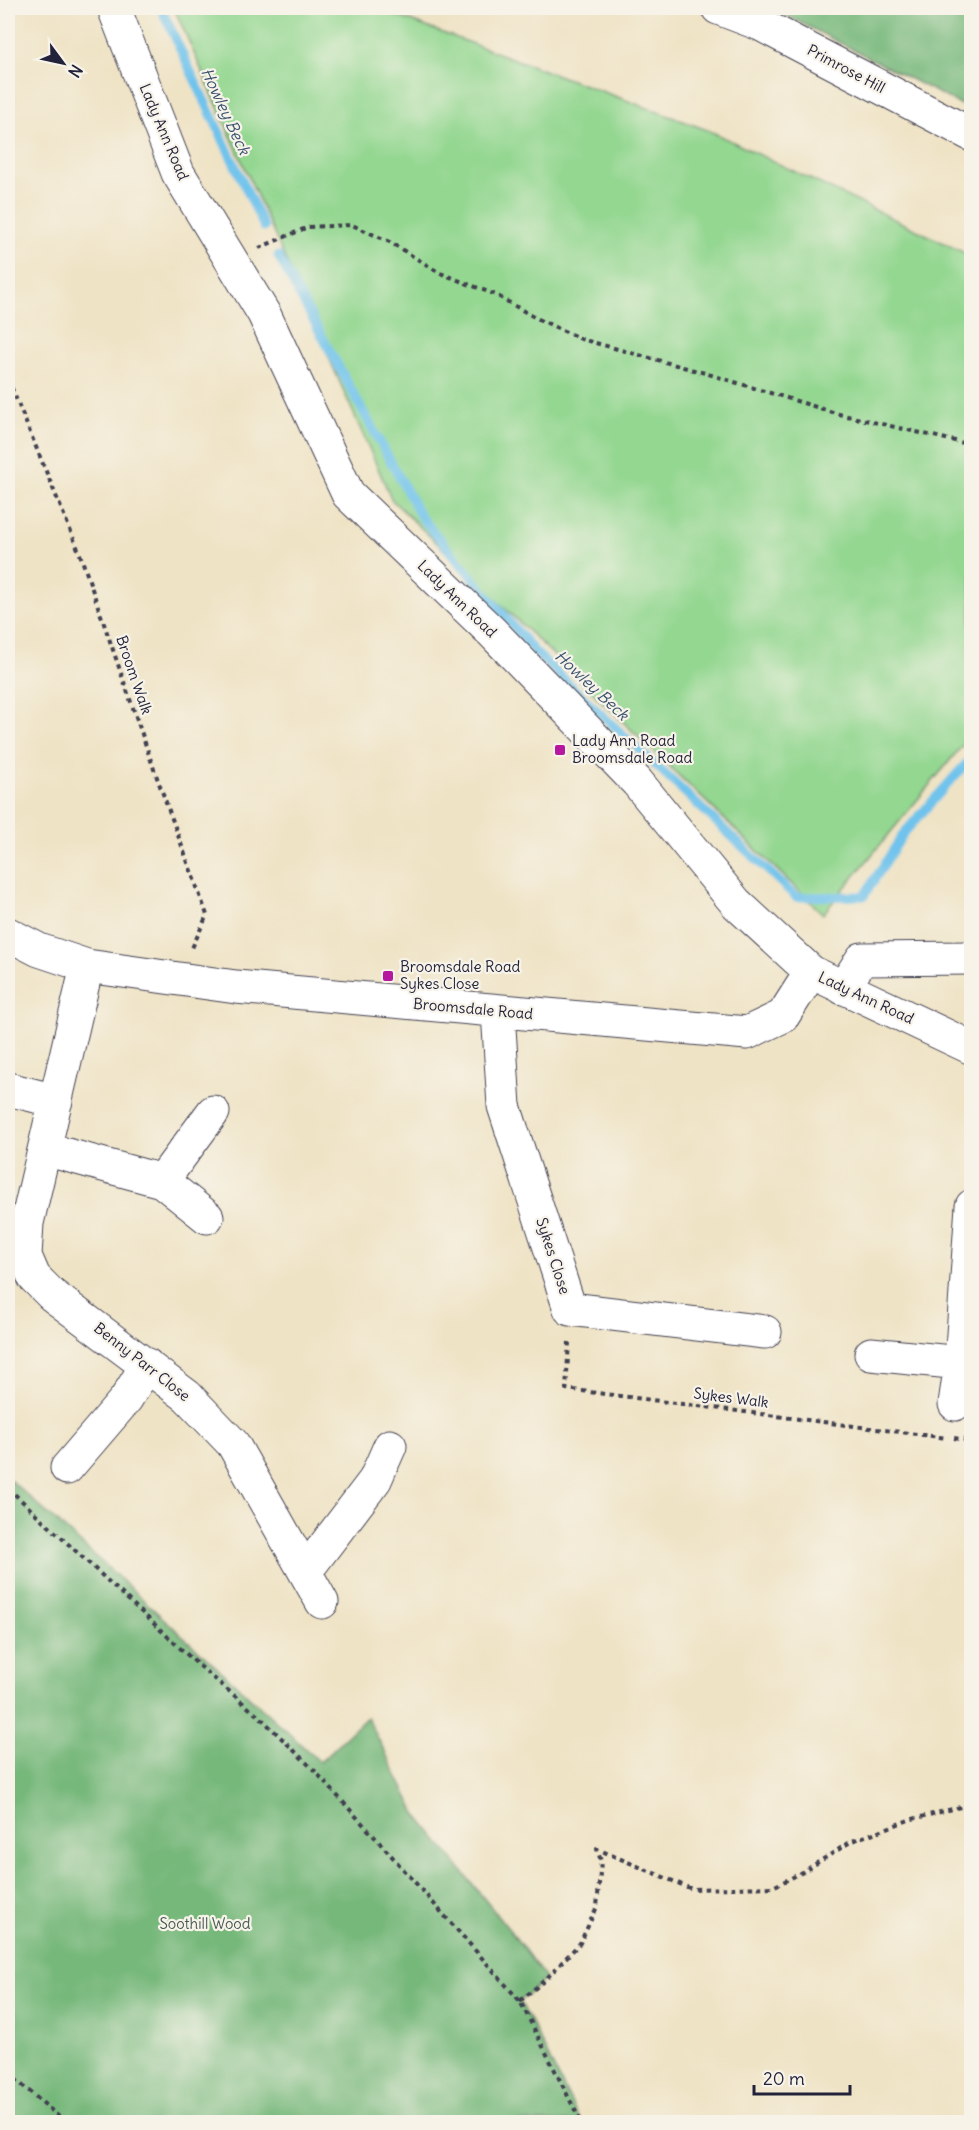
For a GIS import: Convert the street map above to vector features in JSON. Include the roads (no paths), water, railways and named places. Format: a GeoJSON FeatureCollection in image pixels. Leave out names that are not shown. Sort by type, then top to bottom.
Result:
{"type":"FeatureCollection","features":[{"type":"Feature","properties":{"kind":"street","name":"Lady Ann Road"},"geometry":{"type":"LineString","coordinates":[[114,8],[178,173],[264,314],[348,494],[500,640],[637,782],[736,903],[812,972],[972,1048]]}},
{"type":"Feature","properties":{"kind":"street","name":"Primrose Hill"},"geometry":{"type":"LineString","coordinates":[[718,8],[760,24],[972,135]]}},
{"type":"Feature","properties":{"kind":"street","name":"Broomsdale Road"},"geometry":{"type":"LineString","coordinates":[[8,934],[39,950],[87,966],[236,987],[747,1033],[783,1016],[812,972]]}},
{"type":"Feature","properties":{"kind":"street"},"geometry":{"type":"LineString","coordinates":[[843,988],[862,958],[972,958]]}},
{"type":"Feature","properties":{"kind":"street","name":"Benny Parr Close"},"geometry":{"type":"LineString","coordinates":[[87,966],[27,1223],[16,1256],[52,1294],[187,1396],[233,1444],[322,1602]]}},
{"type":"Feature","properties":{"kind":"street","name":"Sykes Close"},"geometry":{"type":"LineString","coordinates":[[498,1012],[504,1106],[570,1308],[765,1332]]}},
{"type":"Feature","properties":{"kind":"street"},"geometry":{"type":"LineString","coordinates":[[8,1089],[56,1101]]}},
{"type":"Feature","properties":{"kind":"street"},"geometry":{"type":"LineString","coordinates":[[162,1181],[213,1112]]}},
{"type":"Feature","properties":{"kind":"street"},"geometry":{"type":"LineString","coordinates":[[45,1149],[162,1181],[207,1216]]}},
{"type":"Feature","properties":{"kind":"street"},"geometry":{"type":"LineString","coordinates":[[955,1404],[961,1363],[972,1206]]}},
{"type":"Feature","properties":{"kind":"street"},"geometry":{"type":"LineString","coordinates":[[871,1354],[961,1363]]}},
{"type":"Feature","properties":{"kind":"street"},"geometry":{"type":"LineString","coordinates":[[67,1468],[126,1399],[147,1365]]}},
{"type":"Feature","properties":{"kind":"street"},"geometry":{"type":"LineString","coordinates":[[305,1572],[375,1480],[390,1446]]}},
{"type":"Feature","properties":{"kind":"waterway","name":"Howley Beck"},"geometry":{"type":"LineString","coordinates":[[161,8],[264,227]]}},
{"type":"Feature","properties":{"kind":"waterway","name":"Howley Beck"},"geometry":{"type":"LineString","coordinates":[[278,256],[421,517],[535,652],[796,897],[864,896],[904,833],[972,757]]}},
{"type":"Feature","properties":{"kind":"place","name":"Lady Ann Road Broomsdale Road"},"geometry":{"type":"Point","coordinates":[560,750]}},
{"type":"Feature","properties":{"kind":"place","name":"Broomsdale Road Sykes Close"},"geometry":{"type":"Point","coordinates":[388,976]}},
{"type":"Feature","properties":{"kind":"park label","name":"Soothill Wood"},"geometry":{"type":"Point","coordinates":[205,1924]}}]}
